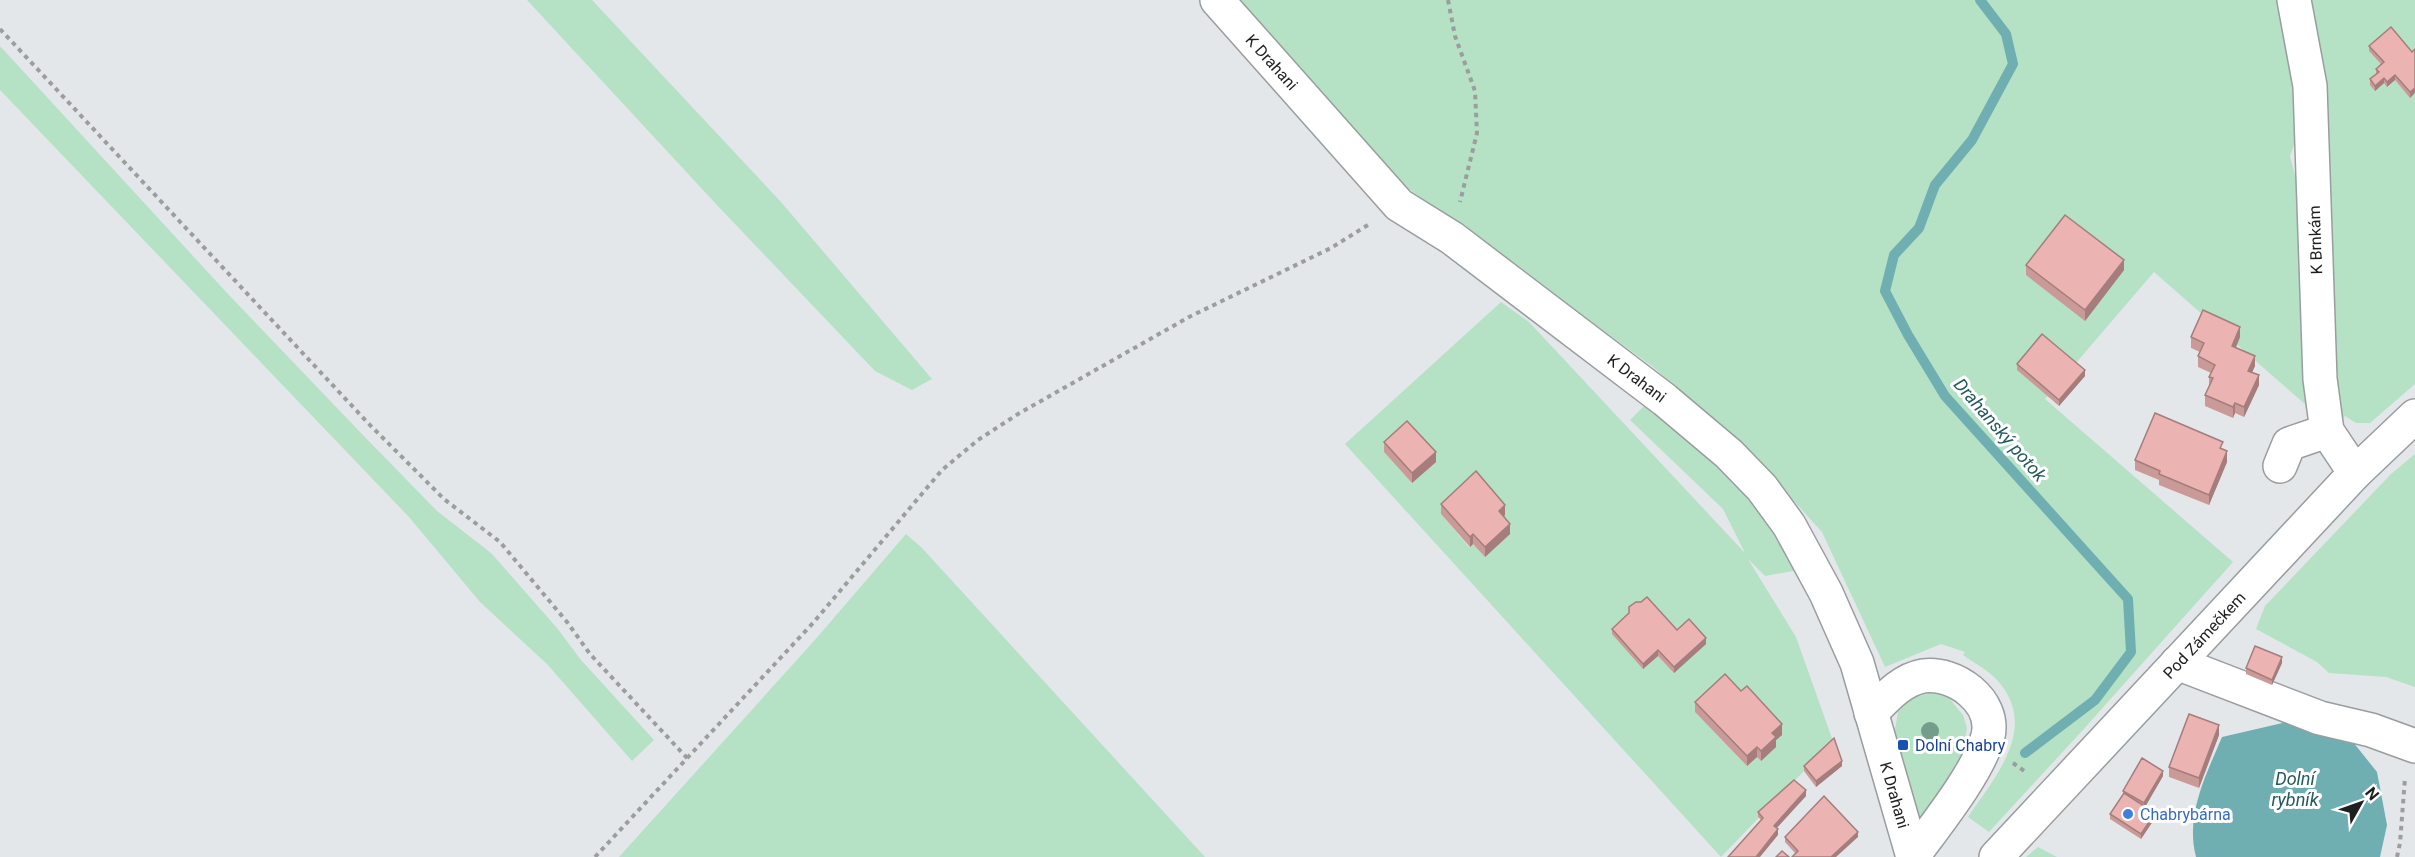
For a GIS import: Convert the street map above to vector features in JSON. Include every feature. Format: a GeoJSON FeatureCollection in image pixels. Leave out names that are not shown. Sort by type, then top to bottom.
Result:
{"type":"FeatureCollection","features":[{"type":"Feature","properties":{"kind":"street","name":"K Drahani"},"geometry":{"type":"LineString","coordinates":[[1217,0],[1399,205],[1452,238],[1665,399],[1729,454],[1762,488],[1789,525],[1826,593],[1857,663],[1913,857]]}},
{"type":"Feature","properties":{"kind":"street","name":"K Brnkám"},"geometry":{"type":"LineString","coordinates":[[2294,0],[2310,86],[2320,379],[2327,431],[2355,473]]}},
{"type":"Feature","properties":{"kind":"street","name":"Pod Zámečkem"},"geometry":{"type":"LineString","coordinates":[[1996,857],[2355,473],[2415,416]]}},
{"type":"Feature","properties":{"kind":"street"},"geometry":{"type":"LineString","coordinates":[[2280,466],[2289,444],[2327,431]]}},
{"type":"Feature","properties":{"kind":"street"},"geometry":{"type":"LineString","coordinates":[[2177,663],[2320,718],[2371,730],[2411,745]]}},
{"type":"Feature","properties":{"kind":"street"},"geometry":{"type":"LineString","coordinates":[[1871,713],[1898,687],[1922,676],[1942,676],[1963,685],[1979,699],[1987,717],[1989,733],[1983,751],[1957,794],[1913,857]]}},
{"type":"Feature","properties":{"kind":"path"},"geometry":{"type":"LineString","coordinates":[[1449,0],[1455,36],[1474,91],[1477,133],[1452,238]]}},
{"type":"Feature","properties":{"kind":"path"},"geometry":{"type":"LineString","coordinates":[[0,29],[368,423],[444,499],[500,542],[567,622],[590,654],[688,759]]}},
{"type":"Feature","properties":{"kind":"path"},"geometry":{"type":"LineString","coordinates":[[595,857],[813,623],[942,470],[978,440],[1018,414],[1189,317],[1331,249],[1399,205]]}},
{"type":"Feature","properties":{"kind":"path"},"geometry":{"type":"LineString","coordinates":[[2397,857],[2411,745]]}},
{"type":"Feature","properties":{"kind":"path"},"geometry":{"type":"LineString","coordinates":[[2009,760],[2033,777]]}},
{"type":"Feature","properties":{"kind":"green space"},"geometry":{"type":"Polygon","coordinates":[[[527,0],[592,0],[781,202],[932,379],[912,390],[875,371],[527,0]]]}},
{"type":"Feature","properties":{"kind":"green space"},"geometry":{"type":"Polygon","coordinates":[[[1237,0],[2283,0],[2303,120],[2290,156],[2304,211],[2314,412],[2154,272],[2045,399],[2233,562],[1989,832],[1968,817],[2000,768],[2009,751],[2014,733],[2014,716],[2009,698],[1997,680],[1963,655],[1965,652],[1941,644],[1885,667],[1822,532],[1745,447],[1653,367],[1405,186],[1237,0]]]}},
{"type":"Feature","properties":{"kind":"green space"},"geometry":{"type":"Polygon","coordinates":[[[2308,0],[2415,0],[2415,55],[2384,67],[2384,83],[2388,87],[2395,80],[2410,97],[2415,93],[2415,384],[2370,423],[2356,423],[2345,416],[2341,420],[2336,414],[2308,0]]]}},
{"type":"Feature","properties":{"kind":"green space"},"geometry":{"type":"Polygon","coordinates":[[[0,46],[227,293],[360,432],[437,511],[491,553],[557,628],[581,660],[654,740],[632,761],[547,664],[480,602],[409,517],[0,90],[0,46]]]}},
{"type":"Feature","properties":{"kind":"green space"},"geometry":{"type":"Polygon","coordinates":[[[1501,302],[1529,322],[1745,553],[1723,509],[1630,420],[1646,404],[1720,461],[1772,523],[1798,570],[1765,576],[1748,559],[1796,637],[1834,744],[1804,771],[1721,857],[1345,444],[1501,302]],[[1384,452],[1412,483],[1436,462],[1384,452]],[[1441,514],[1469,547],[1473,544],[1485,557],[1499,521],[1505,515],[1441,514]],[[1677,636],[1643,669],[1658,656],[1674,672],[1677,636]],[[1695,712],[1747,766],[1757,757],[1761,761],[1775,747],[1695,712]]]}},
{"type":"Feature","properties":{"kind":"green space"},"geometry":{"type":"Polygon","coordinates":[[[2415,454],[2415,687],[2386,677],[2329,673],[2317,662],[2256,629],[2265,606],[2391,474],[2415,454]]]}},
{"type":"Feature","properties":{"kind":"green space"},"geometry":{"type":"Polygon","coordinates":[[[906,534],[922,548],[1205,857],[619,857],[814,641],[906,534]]]}},
{"type":"Feature","properties":{"kind":"green space"},"geometry":{"type":"Polygon","coordinates":[[[1931,693],[1948,697],[1963,715],[1967,728],[1962,757],[1921,824],[1894,735],[1898,712],[1911,698],[1931,693]]]}},
{"type":"Feature","properties":{"kind":"green space"},"geometry":{"type":"Polygon","coordinates":[[[2038,847],[2057,857],[2026,857],[2038,847]]]}},
{"type":"Feature","properties":{"kind":"water","name":"Dolní rybník"},"geometry":{"type":"Polygon","coordinates":[[[2295,720],[2353,742],[2377,772],[2387,825],[2380,857],[2196,857],[2193,841],[2195,811],[2204,781],[2222,737],[2295,720]]]}},
{"type":"Feature","properties":{"kind":"building"},"geometry":{"type":"Polygon","coordinates":[[[2391,27],[2412,52],[2415,49],[2415,88],[2410,92],[2395,75],[2387,82],[2384,78],[2375,86],[2370,79],[2379,72],[2376,69],[2384,62],[2369,46],[2391,27]]]}},
{"type":"Feature","properties":{"kind":"building"},"geometry":{"type":"Polygon","coordinates":[[[2065,215],[2124,260],[2085,310],[2026,265],[2065,215]]]}},
{"type":"Feature","properties":{"kind":"building"},"geometry":{"type":"Polygon","coordinates":[[[2203,310],[2240,327],[2232,346],[2255,356],[2248,371],[2259,375],[2244,407],[2235,403],[2233,407],[2205,395],[2213,378],[2209,377],[2215,365],[2198,356],[2204,343],[2191,337],[2203,310]]]}},
{"type":"Feature","properties":{"kind":"building"},"geometry":{"type":"Polygon","coordinates":[[[2042,334],[2085,370],[2059,400],[2017,364],[2042,334]]]}},
{"type":"Feature","properties":{"kind":"building"},"geometry":{"type":"Polygon","coordinates":[[[2155,413],[2223,442],[2220,448],[2227,451],[2209,495],[2159,474],[2160,471],[2135,460],[2155,413]]]}},
{"type":"Feature","properties":{"kind":"building"},"geometry":{"type":"Polygon","coordinates":[[[1407,421],[1436,452],[1412,473],[1384,442],[1407,421]]]}},
{"type":"Feature","properties":{"kind":"building"},"geometry":{"type":"Polygon","coordinates":[[[1476,471],[1505,505],[1499,511],[1510,524],[1485,547],[1473,534],[1470,537],[1441,504],[1476,471]]]}},
{"type":"Feature","properties":{"kind":"building"},"geometry":{"type":"Polygon","coordinates":[[[1647,597],[1677,630],[1689,619],[1706,638],[1674,667],[1658,650],[1643,664],[1612,629],[1629,613],[1629,607],[1647,597]]]}},
{"type":"Feature","properties":{"kind":"building"},"geometry":{"type":"Polygon","coordinates":[[[2255,646],[2282,657],[2272,680],[2246,668],[2255,646]]]}},
{"type":"Feature","properties":{"kind":"building"},"geometry":{"type":"Polygon","coordinates":[[[1725,674],[1741,691],[1747,686],[1782,724],[1772,733],[1776,737],[1761,751],[1757,747],[1747,756],[1695,702],[1725,674]]]}},
{"type":"Feature","properties":{"kind":"building"},"geometry":{"type":"Polygon","coordinates":[[[2189,714],[2219,725],[2199,778],[2169,767],[2189,714]]]}},
{"type":"Feature","properties":{"kind":"building"},"geometry":{"type":"Polygon","coordinates":[[[1834,738],[1842,761],[1816,781],[1804,766],[1834,738]]]}},
{"type":"Feature","properties":{"kind":"building"},"geometry":{"type":"Polygon","coordinates":[[[2142,758],[2163,771],[2144,803],[2123,791],[2142,758]]]}},
{"type":"Feature","properties":{"kind":"building"},"geometry":{"type":"Polygon","coordinates":[[[1794,780],[1806,790],[1774,826],[1778,829],[1756,857],[1728,857],[1763,818],[1758,812],[1794,780]]]}},
{"type":"Feature","properties":{"kind":"building"},"geometry":{"type":"Polygon","coordinates":[[[2124,793],[2155,813],[2141,834],[2110,814],[2124,793]]]}},
{"type":"Feature","properties":{"kind":"building"},"geometry":{"type":"Polygon","coordinates":[[[1824,796],[1858,832],[1831,857],[1792,857],[1798,851],[1785,837],[1824,796]]]}},
{"type":"Feature","properties":{"kind":"building"},"geometry":{"type":"Polygon","coordinates":[[[1782,851],[1789,857],[1776,857],[1782,851]]]}},
{"type":"Feature","properties":{"kind":"waterway","name":"Drahanský potok"},"geometry":{"type":"LineString","coordinates":[[1980,0],[2006,34],[2013,64],[1972,140],[1935,185],[1919,228],[1894,255],[1885,291],[1908,335],[1945,396],[2128,599],[2131,652],[2095,700],[2025,753]]}},
{"type":"Feature","properties":{"kind":"place","name":"Dolní Chabry"},"geometry":{"type":"Point","coordinates":[1903,745]}},
{"type":"Feature","properties":{"kind":"place","name":"Chabrybárna"},"geometry":{"type":"Point","coordinates":[2128,814]}}]}
